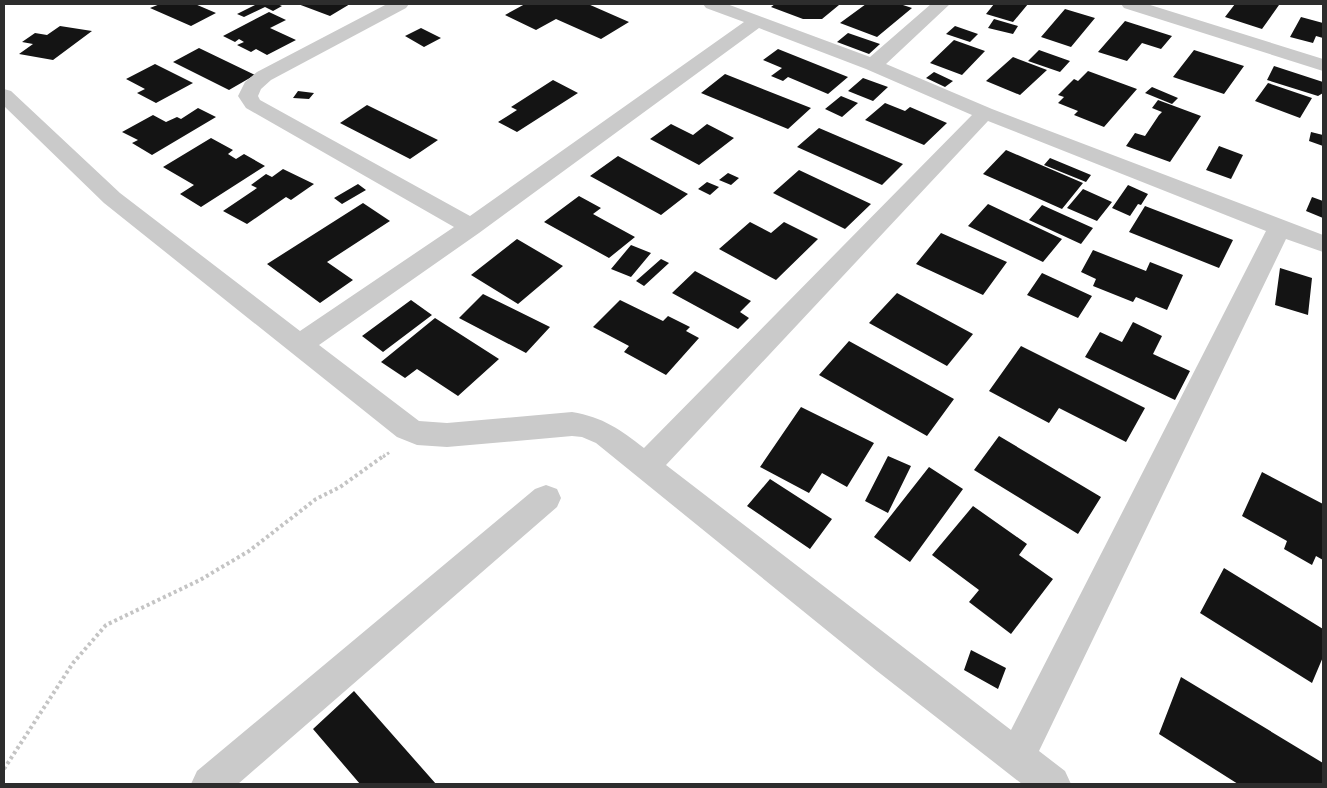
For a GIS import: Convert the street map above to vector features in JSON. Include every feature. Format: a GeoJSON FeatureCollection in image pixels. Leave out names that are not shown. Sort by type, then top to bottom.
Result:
{"type":"FeatureCollection","features":[{"type":"Feature","properties":{"kind":"street"},"geometry":{"type":"LineString","coordinates":[[400,4],[264,76],[252,86],[248,96],[254,104],[471,228]]}},
{"type":"Feature","properties":{"kind":"street"},"geometry":{"type":"LineString","coordinates":[[712,4],[873,65],[985,113],[1323,244]]}},
{"type":"Feature","properties":{"kind":"street"},"geometry":{"type":"LineString","coordinates":[[873,65],[941,4]]}},
{"type":"Feature","properties":{"kind":"street"},"geometry":{"type":"LineString","coordinates":[[1130,4],[1323,65]]}},
{"type":"Feature","properties":{"kind":"street"},"geometry":{"type":"LineString","coordinates":[[300,345],[471,228],[756,22]]}},
{"type":"Feature","properties":{"kind":"street"},"geometry":{"type":"LineString","coordinates":[[4,95],[112,198],[407,429],[416,433],[447,435],[557,425],[586,426],[606,435],[889,659],[1052,784]]}},
{"type":"Feature","properties":{"kind":"street"},"geometry":{"type":"LineString","coordinates":[[646,466],[985,113]]}},
{"type":"Feature","properties":{"kind":"street"},"geometry":{"type":"LineString","coordinates":[[1017,758],[1280,227]]}},
{"type":"Feature","properties":{"kind":"street"},"geometry":{"type":"LineString","coordinates":[[210,784],[546,498]]}},
{"type":"Feature","properties":{"kind":"path"},"geometry":{"type":"LineString","coordinates":[[4,769],[73,663],[106,626],[200,580],[249,551],[316,498],[340,487],[416,433]]}},
{"type":"Feature","properties":{"kind":"building"},"geometry":{"type":"Polygon","coordinates":[[[160,4],[195,4],[216,13],[191,26],[150,8],[160,4]]]}},
{"type":"Feature","properties":{"kind":"building"},"geometry":{"type":"Polygon","coordinates":[[[257,4],[277,4],[282,6],[273,11],[265,7],[244,17],[237,14],[257,4]]]}},
{"type":"Feature","properties":{"kind":"building"},"geometry":{"type":"Polygon","coordinates":[[[298,4],[350,4],[330,16],[298,4]]]}},
{"type":"Feature","properties":{"kind":"building"},"geometry":{"type":"Polygon","coordinates":[[[525,4],[588,4],[629,22],[601,39],[556,19],[536,30],[505,15],[525,4]]]}},
{"type":"Feature","properties":{"kind":"building"},"geometry":{"type":"Polygon","coordinates":[[[775,4],[839,5],[822,19],[803,19],[771,7],[775,4]]]}},
{"type":"Feature","properties":{"kind":"building"},"geometry":{"type":"Polygon","coordinates":[[[866,4],[900,4],[912,8],[877,37],[840,23],[866,4]]]}},
{"type":"Feature","properties":{"kind":"building"},"geometry":{"type":"Polygon","coordinates":[[[994,4],[1028,4],[1013,22],[986,14],[994,4]]]}},
{"type":"Feature","properties":{"kind":"building"},"geometry":{"type":"Polygon","coordinates":[[[1235,4],[1279,5],[1262,29],[1225,17],[1235,4]]]}},
{"type":"Feature","properties":{"kind":"building"},"geometry":{"type":"Polygon","coordinates":[[[1065,9],[1095,18],[1071,47],[1041,37],[1065,9]]]}},
{"type":"Feature","properties":{"kind":"building"},"geometry":{"type":"Polygon","coordinates":[[[269,12],[286,20],[270,28],[296,40],[267,55],[256,49],[251,52],[237,45],[244,42],[239,39],[235,42],[223,36],[269,12]]]}},
{"type":"Feature","properties":{"kind":"building"},"geometry":{"type":"Polygon","coordinates":[[[1301,17],[1323,23],[1323,38],[1316,36],[1313,43],[1290,37],[1301,17]]]}},
{"type":"Feature","properties":{"kind":"building"},"geometry":{"type":"Polygon","coordinates":[[[994,19],[1018,26],[1013,34],[988,28],[994,19]]]}},
{"type":"Feature","properties":{"kind":"building"},"geometry":{"type":"Polygon","coordinates":[[[1125,21],[1172,36],[1161,49],[1142,43],[1127,61],[1098,52],[1125,21]]]}},
{"type":"Feature","properties":{"kind":"building"},"geometry":{"type":"Polygon","coordinates":[[[60,26],[92,31],[53,60],[19,54],[33,44],[22,42],[35,33],[47,35],[60,26]]]}},
{"type":"Feature","properties":{"kind":"building"},"geometry":{"type":"Polygon","coordinates":[[[955,26],[978,34],[970,42],[946,34],[955,26]]]}},
{"type":"Feature","properties":{"kind":"building"},"geometry":{"type":"Polygon","coordinates":[[[421,28],[441,38],[424,47],[405,36],[421,28]]]}},
{"type":"Feature","properties":{"kind":"building"},"geometry":{"type":"Polygon","coordinates":[[[848,33],[880,44],[869,54],[837,42],[848,33]]]}},
{"type":"Feature","properties":{"kind":"building"},"geometry":{"type":"Polygon","coordinates":[[[954,40],[985,51],[962,75],[930,63],[954,40]]]}},
{"type":"Feature","properties":{"kind":"building"},"geometry":{"type":"Polygon","coordinates":[[[199,48],[255,75],[229,90],[173,62],[199,48]]]}},
{"type":"Feature","properties":{"kind":"building"},"geometry":{"type":"Polygon","coordinates":[[[778,49],[848,77],[828,94],[788,77],[783,81],[771,76],[782,68],[763,60],[778,49]]]}},
{"type":"Feature","properties":{"kind":"building"},"geometry":{"type":"Polygon","coordinates":[[[1039,50],[1070,61],[1060,72],[1028,61],[1039,50]]]}},
{"type":"Feature","properties":{"kind":"building"},"geometry":{"type":"Polygon","coordinates":[[[1194,50],[1244,66],[1224,94],[1173,77],[1194,50]]]}},
{"type":"Feature","properties":{"kind":"building"},"geometry":{"type":"Polygon","coordinates":[[[1013,57],[1047,70],[1020,95],[986,81],[1013,57]]]}},
{"type":"Feature","properties":{"kind":"building"},"geometry":{"type":"Polygon","coordinates":[[[155,64],[193,83],[156,103],[137,93],[145,89],[126,79],[155,64]]]}},
{"type":"Feature","properties":{"kind":"building"},"geometry":{"type":"Polygon","coordinates":[[[1274,66],[1323,82],[1323,93],[1318,96],[1267,80],[1274,66]]]}},
{"type":"Feature","properties":{"kind":"building"},"geometry":{"type":"Polygon","coordinates":[[[1088,71],[1137,89],[1104,127],[1074,115],[1078,111],[1058,103],[1064,97],[1058,95],[1074,79],[1078,81],[1088,71]]]}},
{"type":"Feature","properties":{"kind":"building"},"geometry":{"type":"Polygon","coordinates":[[[934,72],[953,81],[945,87],[926,78],[934,72]]]}},
{"type":"Feature","properties":{"kind":"building"},"geometry":{"type":"Polygon","coordinates":[[[725,74],[811,108],[788,129],[701,93],[725,74]]]}},
{"type":"Feature","properties":{"kind":"building"},"geometry":{"type":"Polygon","coordinates":[[[863,78],[888,87],[873,101],[848,91],[863,78]]]}},
{"type":"Feature","properties":{"kind":"building"},"geometry":{"type":"Polygon","coordinates":[[[553,80],[578,93],[517,132],[498,122],[517,110],[511,107],[553,80]]]}},
{"type":"Feature","properties":{"kind":"building"},"geometry":{"type":"Polygon","coordinates":[[[1268,83],[1312,98],[1300,118],[1255,101],[1268,83]]]}},
{"type":"Feature","properties":{"kind":"building"},"geometry":{"type":"Polygon","coordinates":[[[1152,87],[1178,98],[1172,104],[1145,93],[1152,87]]]}},
{"type":"Feature","properties":{"kind":"building"},"geometry":{"type":"Polygon","coordinates":[[[298,91],[314,93],[309,99],[293,98],[298,91]]]}},
{"type":"Feature","properties":{"kind":"building"},"geometry":{"type":"Polygon","coordinates":[[[841,96],[858,103],[842,117],[825,109],[841,96]]]}},
{"type":"Feature","properties":{"kind":"building"},"geometry":{"type":"Polygon","coordinates":[[[1158,100],[1201,116],[1170,162],[1126,146],[1135,133],[1145,136],[1162,112],[1152,108],[1158,100]]]}},
{"type":"Feature","properties":{"kind":"building"},"geometry":{"type":"Polygon","coordinates":[[[885,103],[905,111],[910,107],[947,123],[924,145],[865,120],[885,103]]]}},
{"type":"Feature","properties":{"kind":"building"},"geometry":{"type":"Polygon","coordinates":[[[367,105],[438,140],[410,159],[340,123],[367,105]]]}},
{"type":"Feature","properties":{"kind":"building"},"geometry":{"type":"Polygon","coordinates":[[[198,108],[216,117],[152,155],[132,143],[138,140],[122,132],[153,115],[166,122],[177,117],[181,119],[198,108]]]}},
{"type":"Feature","properties":{"kind":"building"},"geometry":{"type":"Polygon","coordinates":[[[671,124],[693,135],[707,124],[734,138],[699,165],[650,139],[671,124]]]}},
{"type":"Feature","properties":{"kind":"building"},"geometry":{"type":"Polygon","coordinates":[[[819,128],[903,164],[882,185],[797,147],[819,128]]]}},
{"type":"Feature","properties":{"kind":"building"},"geometry":{"type":"Polygon","coordinates":[[[1311,132],[1323,135],[1323,146],[1309,141],[1311,132]]]}},
{"type":"Feature","properties":{"kind":"building"},"geometry":{"type":"Polygon","coordinates":[[[211,138],[233,150],[228,154],[236,159],[244,154],[265,166],[201,207],[180,194],[194,185],[163,167],[211,138]]]}},
{"type":"Feature","properties":{"kind":"building"},"geometry":{"type":"Polygon","coordinates":[[[1219,146],[1243,155],[1231,179],[1206,170],[1219,146]]]}},
{"type":"Feature","properties":{"kind":"building"},"geometry":{"type":"Polygon","coordinates":[[[1006,150],[1083,183],[1062,209],[983,174],[1006,150]]]}},
{"type":"Feature","properties":{"kind":"building"},"geometry":{"type":"Polygon","coordinates":[[[618,156],[688,194],[661,215],[590,176],[618,156]]]}},
{"type":"Feature","properties":{"kind":"building"},"geometry":{"type":"Polygon","coordinates":[[[1050,158],[1091,175],[1086,182],[1044,165],[1050,158]]]}},
{"type":"Feature","properties":{"kind":"building"},"geometry":{"type":"Polygon","coordinates":[[[283,169],[314,184],[291,200],[286,197],[247,224],[223,211],[257,188],[251,185],[266,174],[272,177],[283,169]]]}},
{"type":"Feature","properties":{"kind":"building"},"geometry":{"type":"Polygon","coordinates":[[[799,170],[871,204],[845,229],[773,193],[799,170]]]}},
{"type":"Feature","properties":{"kind":"building"},"geometry":{"type":"Polygon","coordinates":[[[728,173],[739,178],[731,185],[719,180],[728,173]]]}},
{"type":"Feature","properties":{"kind":"building"},"geometry":{"type":"Polygon","coordinates":[[[707,182],[719,187],[710,195],[698,189],[707,182]]]}},
{"type":"Feature","properties":{"kind":"building"},"geometry":{"type":"Polygon","coordinates":[[[358,184],[366,190],[342,204],[334,198],[358,184]]]}},
{"type":"Feature","properties":{"kind":"building"},"geometry":{"type":"Polygon","coordinates":[[[1128,185],[1148,194],[1141,205],[1138,204],[1130,216],[1112,208],[1128,185]]]}},
{"type":"Feature","properties":{"kind":"building"},"geometry":{"type":"Polygon","coordinates":[[[1083,189],[1112,202],[1097,221],[1067,208],[1083,189]]]}},
{"type":"Feature","properties":{"kind":"building"},"geometry":{"type":"Polygon","coordinates":[[[579,196],[601,208],[593,214],[635,237],[609,258],[544,222],[579,196]]]}},
{"type":"Feature","properties":{"kind":"building"},"geometry":{"type":"Polygon","coordinates":[[[1312,197],[1323,201],[1323,218],[1306,211],[1312,197]]]}},
{"type":"Feature","properties":{"kind":"building"},"geometry":{"type":"Polygon","coordinates":[[[363,203],[390,221],[327,262],[353,280],[320,303],[267,264],[363,203]]]}},
{"type":"Feature","properties":{"kind":"building"},"geometry":{"type":"Polygon","coordinates":[[[988,204],[1062,239],[1043,262],[968,226],[988,204]]]}},
{"type":"Feature","properties":{"kind":"building"},"geometry":{"type":"Polygon","coordinates":[[[1042,205],[1093,228],[1081,244],[1029,220],[1042,205]]]}},
{"type":"Feature","properties":{"kind":"building"},"geometry":{"type":"Polygon","coordinates":[[[1145,206],[1233,240],[1219,268],[1129,232],[1145,206]]]}},
{"type":"Feature","properties":{"kind":"building"},"geometry":{"type":"Polygon","coordinates":[[[750,222],[771,233],[784,222],[818,239],[776,280],[719,249],[750,222]]]}},
{"type":"Feature","properties":{"kind":"building"},"geometry":{"type":"Polygon","coordinates":[[[941,233],[1007,262],[983,295],[916,264],[941,233]]]}},
{"type":"Feature","properties":{"kind":"building"},"geometry":{"type":"Polygon","coordinates":[[[517,239],[563,266],[518,304],[471,275],[517,239]]]}},
{"type":"Feature","properties":{"kind":"building"},"geometry":{"type":"Polygon","coordinates":[[[631,245],[651,253],[631,277],[611,269],[631,245]]]}},
{"type":"Feature","properties":{"kind":"building"},"geometry":{"type":"Polygon","coordinates":[[[1093,250],[1146,271],[1150,262],[1183,275],[1167,310],[1136,297],[1133,302],[1093,286],[1096,279],[1081,272],[1093,250]]]}},
{"type":"Feature","properties":{"kind":"building"},"geometry":{"type":"Polygon","coordinates":[[[661,259],[669,263],[644,286],[636,281],[661,259]]]}},
{"type":"Feature","properties":{"kind":"building"},"geometry":{"type":"Polygon","coordinates":[[[1280,268],[1312,278],[1308,315],[1275,305],[1280,268]]]}},
{"type":"Feature","properties":{"kind":"building"},"geometry":{"type":"Polygon","coordinates":[[[695,271],[751,301],[740,312],[749,318],[738,329],[672,293],[695,271]]]}},
{"type":"Feature","properties":{"kind":"building"},"geometry":{"type":"Polygon","coordinates":[[[1042,273],[1092,296],[1078,318],[1027,295],[1042,273]]]}},
{"type":"Feature","properties":{"kind":"building"},"geometry":{"type":"Polygon","coordinates":[[[897,293],[973,334],[947,366],[869,323],[897,293]]]}},
{"type":"Feature","properties":{"kind":"building"},"geometry":{"type":"Polygon","coordinates":[[[483,294],[550,327],[526,353],[459,318],[483,294]]]}},
{"type":"Feature","properties":{"kind":"building"},"geometry":{"type":"Polygon","coordinates":[[[411,300],[432,315],[383,352],[362,336],[411,300]]]}},
{"type":"Feature","properties":{"kind":"building"},"geometry":{"type":"Polygon","coordinates":[[[620,300],[663,321],[668,316],[690,327],[686,331],[699,338],[666,375],[624,352],[629,346],[593,327],[620,300]]]}},
{"type":"Feature","properties":{"kind":"building"},"geometry":{"type":"Polygon","coordinates":[[[435,318],[499,359],[458,396],[417,369],[405,378],[381,362],[435,318]]]}},
{"type":"Feature","properties":{"kind":"building"},"geometry":{"type":"Polygon","coordinates":[[[1133,322],[1162,336],[1153,354],[1190,371],[1175,400],[1085,357],[1100,332],[1122,342],[1133,322]]]}},
{"type":"Feature","properties":{"kind":"building"},"geometry":{"type":"Polygon","coordinates":[[[849,341],[954,399],[927,436],[819,375],[849,341]]]}},
{"type":"Feature","properties":{"kind":"building"},"geometry":{"type":"Polygon","coordinates":[[[1021,346],[1145,408],[1126,442],[1059,408],[1049,423],[989,391],[1021,346]]]}},
{"type":"Feature","properties":{"kind":"building"},"geometry":{"type":"Polygon","coordinates":[[[801,407],[874,443],[847,487],[822,473],[809,493],[760,467],[801,407]]]}},
{"type":"Feature","properties":{"kind":"building"},"geometry":{"type":"Polygon","coordinates":[[[999,436],[1101,497],[1078,534],[974,470],[999,436]]]}},
{"type":"Feature","properties":{"kind":"building"},"geometry":{"type":"Polygon","coordinates":[[[888,456],[911,466],[888,513],[865,501],[888,456]]]}},
{"type":"Feature","properties":{"kind":"building"},"geometry":{"type":"Polygon","coordinates":[[[929,467],[963,489],[910,562],[874,537],[929,467]]]}},
{"type":"Feature","properties":{"kind":"building"},"geometry":{"type":"Polygon","coordinates":[[[1262,472],[1323,504],[1323,560],[1316,556],[1312,565],[1284,549],[1287,541],[1242,516],[1262,472]]]}},
{"type":"Feature","properties":{"kind":"building"},"geometry":{"type":"Polygon","coordinates":[[[770,479],[832,519],[810,549],[747,506],[770,479]]]}},
{"type":"Feature","properties":{"kind":"building"},"geometry":{"type":"Polygon","coordinates":[[[973,506],[1027,544],[1019,555],[1053,579],[1011,634],[969,602],[979,590],[932,555],[973,506]]]}},
{"type":"Feature","properties":{"kind":"building"},"geometry":{"type":"Polygon","coordinates":[[[1224,568],[1323,629],[1323,657],[1312,683],[1200,613],[1224,568]]]}},
{"type":"Feature","properties":{"kind":"building"},"geometry":{"type":"Polygon","coordinates":[[[971,650],[1006,668],[998,689],[964,670],[971,650]]]}},
{"type":"Feature","properties":{"kind":"building"},"geometry":{"type":"Polygon","coordinates":[[[1181,677],[1323,763],[1323,784],[1238,784],[1159,734],[1181,677]]]}},
{"type":"Feature","properties":{"kind":"building"},"geometry":{"type":"Polygon","coordinates":[[[354,691],[436,784],[360,784],[313,729],[354,691]]]}}]}
